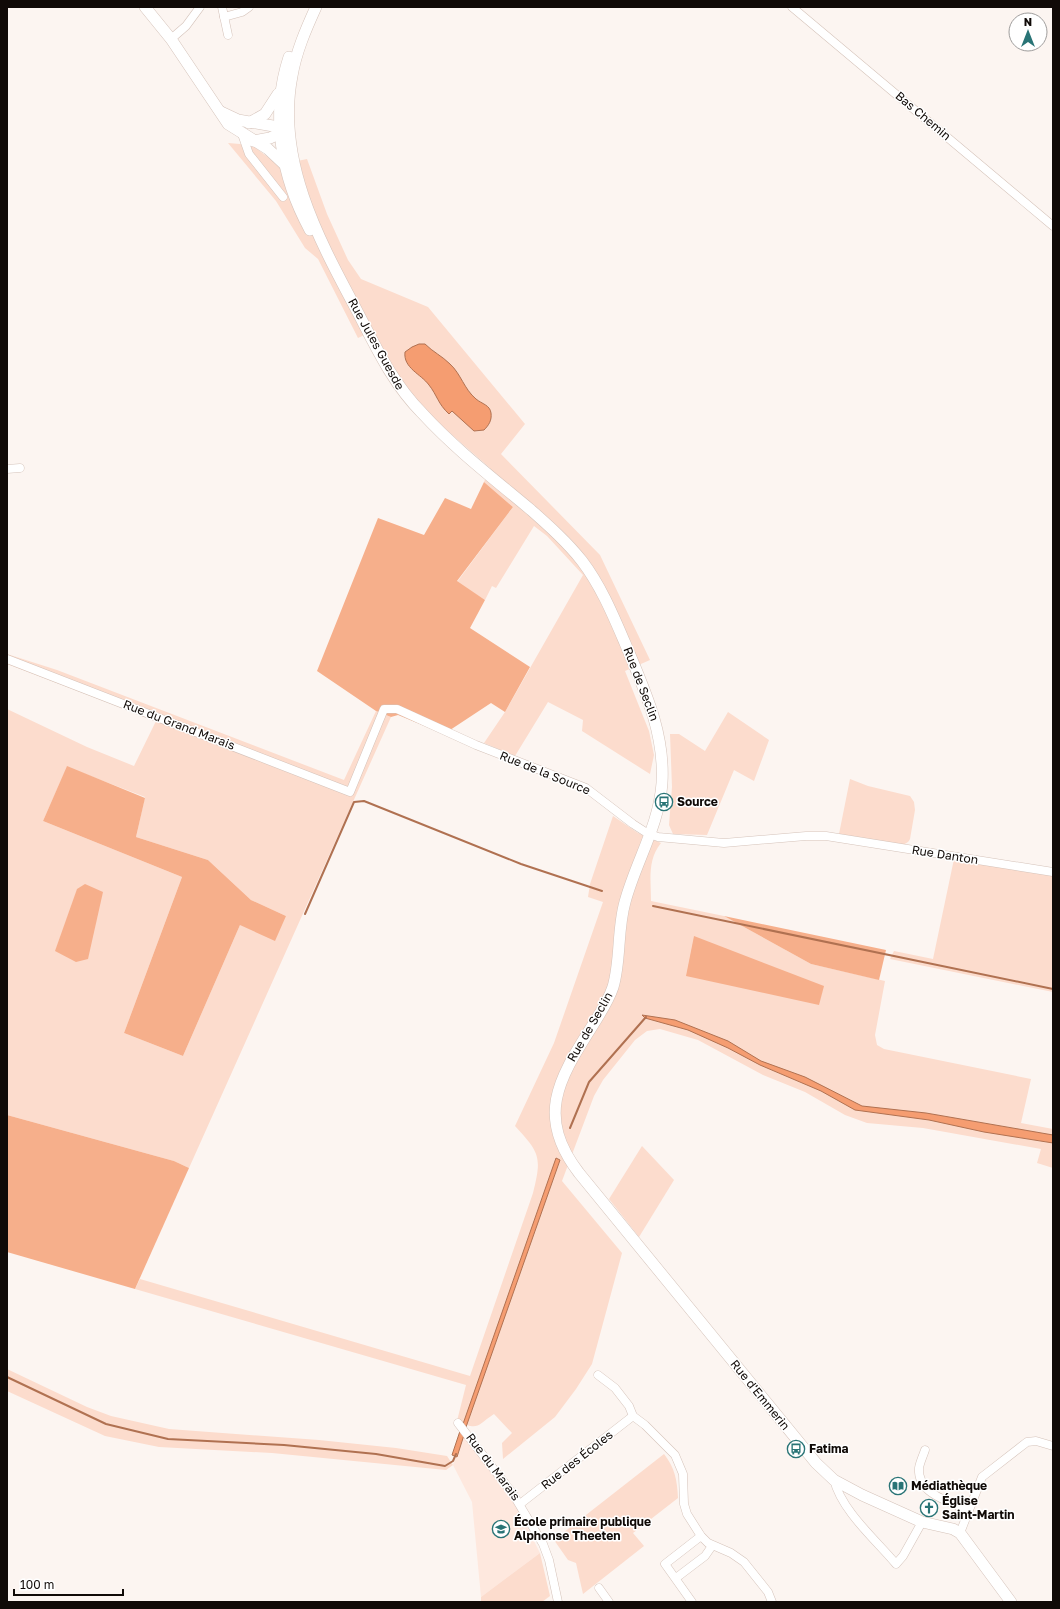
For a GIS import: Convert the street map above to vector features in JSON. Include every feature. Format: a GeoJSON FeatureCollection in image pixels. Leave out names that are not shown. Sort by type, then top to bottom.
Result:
{"type":"FeatureCollection","features":[{"type":"Feature","properties":{"kind":"main road"},"geometry":{"type":"LineString","coordinates":[[145,7],[171,39],[228,124],[273,153],[284,164]]}},
{"type":"Feature","properties":{"kind":"main road"},"geometry":{"type":"LineString","coordinates":[[242,134],[250,123],[262,117],[270,109],[283,79],[294,43],[312,7]]}},
{"type":"Feature","properties":{"kind":"main road"},"geometry":{"type":"LineString","coordinates":[[283,130],[293,70],[303,38],[316,7]]}},
{"type":"Feature","properties":{"kind":"main road"},"geometry":{"type":"LineString","coordinates":[[283,79],[280,104],[283,130]]}},
{"type":"Feature","properties":{"kind":"main road"},"geometry":{"type":"LineString","coordinates":[[216,107],[234,119],[283,130]]}},
{"type":"Feature","properties":{"kind":"main road"},"geometry":{"type":"LineString","coordinates":[[253,141],[266,139],[283,130]]}},
{"type":"Feature","properties":{"kind":"main road","name":"Rue Jules Guesde"},"geometry":{"type":"LineString","coordinates":[[283,130],[284,164],[301,213],[333,266],[392,376],[403,392],[426,418]]}},
{"type":"Feature","properties":{"kind":"main road","name":"Rue Jules Guesde"},"geometry":{"type":"LineString","coordinates":[[283,130],[292,153],[300,186],[333,266]]}},
{"type":"Feature","properties":{"kind":"main road","name":"Rue de Seclin"},"geometry":{"type":"LineString","coordinates":[[426,418],[559,536],[584,564],[603,595],[646,692],[659,732],[662,756],[662,780],[658,810],[651,835],[624,907],[616,972],[612,990],[604,1007],[566,1068],[558,1091],[556,1121],[565,1151]]}},
{"type":"Feature","properties":{"kind":"main road","name":"Rue d'Emmerin"},"geometry":{"type":"LineString","coordinates":[[565,1151],[579,1173],[812,1459],[834,1480],[922,1522],[953,1529],[960,1533]]}},
{"type":"Feature","properties":{"kind":"main road"},"geometry":{"type":"LineString","coordinates":[[960,1533],[1012,1602]]}},
{"type":"Feature","properties":{"kind":"street"},"geometry":{"type":"LineString","coordinates":[[171,39],[186,26],[200,7]]}},
{"type":"Feature","properties":{"kind":"street"},"geometry":{"type":"LineString","coordinates":[[222,7],[228,35]]}},
{"type":"Feature","properties":{"kind":"street"},"geometry":{"type":"LineString","coordinates":[[224,17],[242,12],[249,7]]}},
{"type":"Feature","properties":{"kind":"street","name":"Bas Chemin"},"geometry":{"type":"LineString","coordinates":[[792,7],[1053,226]]}},
{"type":"Feature","properties":{"kind":"street"},"geometry":{"type":"LineString","coordinates":[[242,134],[249,154],[283,197]]}},
{"type":"Feature","properties":{"kind":"street"},"geometry":{"type":"LineString","coordinates":[[7,469],[20,468]]}},
{"type":"Feature","properties":{"kind":"street","name":"Rue du Grand Marais"},"geometry":{"type":"LineString","coordinates":[[7,659],[350,792]]}},
{"type":"Feature","properties":{"kind":"street","name":"Rue de la Source"},"geometry":{"type":"LineString","coordinates":[[350,792],[384,709],[400,709],[476,745],[586,788],[628,820],[651,835],[667,839],[724,843],[806,836],[838,838]]}},
{"type":"Feature","properties":{"kind":"street","name":"Rue Danton"},"geometry":{"type":"LineString","coordinates":[[838,838],[1053,872]]}},
{"type":"Feature","properties":{"kind":"street"},"geometry":{"type":"LineString","coordinates":[[598,1375],[615,1388],[629,1406],[633,1416],[645,1424],[675,1455],[683,1474],[684,1500],[687,1514],[701,1536],[712,1546],[731,1553],[744,1562],[768,1592],[772,1602]]}},
{"type":"Feature","properties":{"kind":"street","name":"Rue des Écoles"},"geometry":{"type":"LineString","coordinates":[[520,1504],[633,1416]]}},
{"type":"Feature","properties":{"kind":"street","name":"Rue du Marais"},"geometry":{"type":"LineString","coordinates":[[459,1424],[468,1434],[478,1451],[520,1504],[547,1554],[558,1602]]}},
{"type":"Feature","properties":{"kind":"street"},"geometry":{"type":"LineString","coordinates":[[960,1533],[982,1477],[1024,1443],[1036,1441],[1053,1446]]}},
{"type":"Feature","properties":{"kind":"street"},"geometry":{"type":"LineString","coordinates":[[925,1450],[919,1470],[924,1488],[930,1493],[969,1510]]}},
{"type":"Feature","properties":{"kind":"street"},"geometry":{"type":"LineString","coordinates":[[834,1480],[838,1494],[846,1507],[896,1564],[903,1556],[922,1522]]}},
{"type":"Feature","properties":{"kind":"street"},"geometry":{"type":"LineString","coordinates":[[692,1602],[665,1564],[701,1536]]}},
{"type":"Feature","properties":{"kind":"street"},"geometry":{"type":"LineString","coordinates":[[676,1578],[705,1556],[712,1546]]}},
{"type":"Feature","properties":{"kind":"street"},"geometry":{"type":"LineString","coordinates":[[599,1588],[609,1602]]}},
{"type":"Feature","properties":{"kind":"shaded area"},"geometry":{"type":"Polygon","coordinates":[[[228,143],[252,145],[278,165],[307,159],[327,214],[348,260],[361,279],[428,307],[525,424],[501,454],[600,555],[650,660],[625,671],[649,731],[654,755],[650,774],[582,731],[583,720],[548,702],[515,756],[484,743],[505,712],[583,575],[547,536],[534,526],[496,588],[492,586],[485,600],[457,582],[513,507],[484,482],[490,468],[429,415],[402,382],[373,331],[358,338],[318,259],[305,248],[276,201],[228,143]]]}},
{"type":"Feature","properties":{"kind":"shaded area"},"geometry":{"type":"Polygon","coordinates":[[[419,344],[425,344],[447,361],[457,372],[472,395],[489,408],[491,420],[484,430],[474,431],[452,411],[449,414],[442,407],[426,381],[410,367],[405,358],[405,352],[419,344]]]}},
{"type":"Feature","properties":{"kind":"shaded area"},"geometry":{"type":"Polygon","coordinates":[[[484,482],[513,507],[457,581],[485,600],[470,628],[530,667],[505,712],[491,703],[444,734],[398,715],[391,717],[376,711],[317,671],[378,518],[424,535],[445,498],[471,509],[484,482]]]}},
{"type":"Feature","properties":{"kind":"shaded area"},"geometry":{"type":"Polygon","coordinates":[[[7,654],[57,670],[344,780],[376,711],[391,717],[189,1168],[174,1161],[7,1115],[7,709],[87,747],[134,766],[156,721],[7,664],[7,654]],[[67,767],[43,821],[182,877],[124,1033],[183,1056],[240,925],[286,916],[251,900],[208,860],[136,837],[145,797],[67,767]]]}},
{"type":"Feature","properties":{"kind":"shaded area"},"geometry":{"type":"Polygon","coordinates":[[[728,712],[769,740],[754,781],[734,770],[707,835],[673,834],[669,825],[672,787],[670,734],[679,734],[705,751],[728,712]]]}},
{"type":"Feature","properties":{"kind":"shaded area"},"geometry":{"type":"Polygon","coordinates":[[[67,766],[145,798],[136,837],[208,860],[251,900],[286,916],[275,941],[240,925],[183,1056],[124,1033],[182,877],[43,821],[67,766]]]}},
{"type":"Feature","properties":{"kind":"shaded area"},"geometry":{"type":"Polygon","coordinates":[[[850,779],[868,786],[910,796],[914,802],[915,810],[910,839],[907,842],[904,844],[898,844],[839,834],[850,779]]]}},
{"type":"Feature","properties":{"kind":"shaded area"},"geometry":{"type":"Polygon","coordinates":[[[613,816],[638,833],[661,843],[654,856],[652,864],[650,878],[651,901],[724,916],[811,964],[885,981],[875,1035],[877,1045],[884,1049],[1031,1079],[1021,1123],[1053,1129],[1053,1168],[1037,1163],[1041,1149],[923,1128],[867,1123],[845,1115],[805,1092],[763,1075],[698,1040],[660,1029],[647,1031],[635,1040],[603,1080],[594,1096],[562,1181],[622,1253],[592,1364],[555,1417],[503,1459],[502,1443],[512,1433],[494,1414],[477,1426],[470,1426],[457,1421],[466,1385],[135,1289],[140,1279],[470,1376],[533,1193],[538,1171],[537,1156],[534,1150],[530,1143],[515,1126],[554,1043],[603,902],[588,897],[590,884],[613,816]]]}},
{"type":"Feature","properties":{"kind":"shaded area"},"geometry":{"type":"Polygon","coordinates":[[[954,859],[1053,875],[1053,992],[890,959],[894,951],[933,959],[954,859]]]}},
{"type":"Feature","properties":{"kind":"shaded area"},"geometry":{"type":"Polygon","coordinates":[[[85,884],[103,892],[88,959],[76,962],[55,951],[77,889],[85,884]]]}},
{"type":"Feature","properties":{"kind":"shaded area"},"geometry":{"type":"Polygon","coordinates":[[[724,916],[886,950],[879,980],[811,964],[724,916]]]}},
{"type":"Feature","properties":{"kind":"shaded area"},"geometry":{"type":"Polygon","coordinates":[[[694,936],[824,986],[819,1005],[686,976],[694,936]]]}},
{"type":"Feature","properties":{"kind":"shaded area"},"geometry":{"type":"Polygon","coordinates":[[[642,1015],[675,1020],[728,1041],[761,1061],[805,1077],[862,1106],[926,1113],[1053,1135],[1053,1143],[984,1132],[929,1120],[855,1110],[821,1091],[760,1065],[728,1048],[688,1030],[645,1018],[642,1015]]]}},
{"type":"Feature","properties":{"kind":"shaded area"},"geometry":{"type":"Polygon","coordinates":[[[7,1115],[174,1161],[189,1168],[135,1289],[7,1252],[7,1115]]]}},
{"type":"Feature","properties":{"kind":"shaded area"},"geometry":{"type":"Polygon","coordinates":[[[642,1146],[674,1180],[639,1237],[609,1199],[642,1146]]]}},
{"type":"Feature","properties":{"kind":"shaded area"},"geometry":{"type":"Polygon","coordinates":[[[556,1158],[560,1160],[466,1427],[463,1424],[556,1158]]]}},
{"type":"Feature","properties":{"kind":"shaded area"},"geometry":{"type":"Polygon","coordinates":[[[7,1369],[87,1407],[111,1416],[169,1429],[319,1440],[396,1448],[447,1456],[453,1465],[446,1470],[272,1453],[159,1447],[105,1436],[7,1391],[7,1369]]]}},
{"type":"Feature","properties":{"kind":"shaded area"},"geometry":{"type":"Polygon","coordinates":[[[460,1431],[464,1435],[457,1457],[452,1455],[460,1431]]]}},
{"type":"Feature","properties":{"kind":"shaded area","name":"École primaire publique Alphonse Theeten"},"geometry":{"type":"Polygon","coordinates":[[[463,1432],[473,1449],[516,1505],[540,1553],[481,1597],[472,1502],[453,1465],[463,1432]]]}},
{"type":"Feature","properties":{"kind":"shaded area"},"geometry":{"type":"Polygon","coordinates":[[[664,1454],[671,1464],[675,1474],[678,1498],[633,1533],[644,1546],[583,1594],[576,1563],[568,1560],[554,1540],[664,1454]]]}},
{"type":"Feature","properties":{"kind":"shaded area"},"geometry":{"type":"Polygon","coordinates":[[[540,1553],[550,1596],[542,1602],[481,1602],[481,1597],[540,1553]]]}},
{"type":"Feature","properties":{"kind":"waterway"},"geometry":{"type":"LineString","coordinates":[[305,914],[354,802],[364,801],[521,864],[602,891]]}},
{"type":"Feature","properties":{"kind":"waterway"},"geometry":{"type":"LineString","coordinates":[[653,906],[1053,989]]}},
{"type":"Feature","properties":{"kind":"waterway"},"geometry":{"type":"LineString","coordinates":[[570,1128],[589,1082],[646,1017]]}},
{"type":"Feature","properties":{"kind":"waterway"},"geometry":{"type":"LineString","coordinates":[[7,1377],[106,1424],[168,1439],[284,1445],[376,1454],[445,1466],[453,1461],[456,1454]]}},
{"type":"Feature","properties":{"kind":"place","name":"Source"},"geometry":{"type":"Point","coordinates":[664,802]}},
{"type":"Feature","properties":{"kind":"place","name":"Fatima"},"geometry":{"type":"Point","coordinates":[796,1449]}},
{"type":"Feature","properties":{"kind":"place","name":"Médiathèque"},"geometry":{"type":"Point","coordinates":[898,1486]}},
{"type":"Feature","properties":{"kind":"place","name":"Église Saint-Martin"},"geometry":{"type":"Point","coordinates":[929,1508]}},
{"type":"Feature","properties":{"kind":"place","name":"École primaire publique Alphonse Theeten"},"geometry":{"type":"Point","coordinates":[501,1529]}}]}
